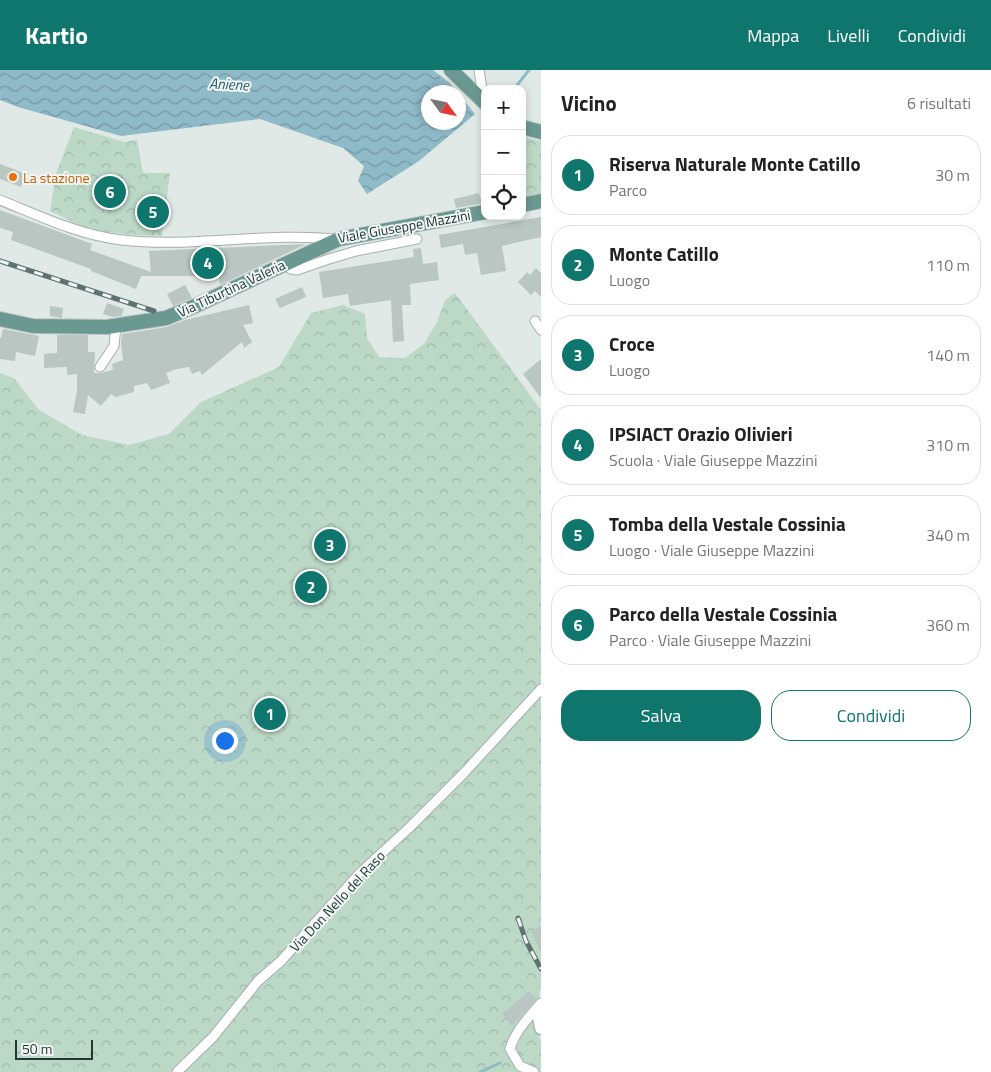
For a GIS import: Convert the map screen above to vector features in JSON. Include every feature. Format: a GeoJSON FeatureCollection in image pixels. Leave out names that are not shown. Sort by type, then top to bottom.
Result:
{"type":"FeatureCollection","features":[{"type":"Feature","properties":{"kind":"main road"},"geometry":{"type":"LineString","coordinates":[[451,70],[481,99]]}},
{"type":"Feature","properties":{"kind":"main road"},"geometry":{"type":"LineString","coordinates":[[526,128],[541,132]]}},
{"type":"Feature","properties":{"kind":"main road"},"geometry":{"type":"LineString","coordinates":[[526,204],[541,201]]}},
{"type":"Feature","properties":{"kind":"main road","name":"Viale Giuseppe Mazzini"},"geometry":{"type":"LineString","coordinates":[[339,239],[481,213]]}},
{"type":"Feature","properties":{"kind":"main road","name":"Via Tiburtina Valeria"},"geometry":{"type":"LineString","coordinates":[[0,319],[33,326],[107,327],[166,318],[339,239]]}},
{"type":"Feature","properties":{"kind":"main road"},"geometry":{"type":"LineString","coordinates":[[541,1007],[539,1017],[541,1028]]}},
{"type":"Feature","properties":{"kind":"street"},"geometry":{"type":"LineString","coordinates":[[479,70],[482,85]]}},
{"type":"Feature","properties":{"kind":"street","name":"Viale Giuseppe Mazzini"},"geometry":{"type":"LineString","coordinates":[[0,200],[84,232],[123,240],[164,242],[307,236],[339,239]]}},
{"type":"Feature","properties":{"kind":"street"},"geometry":{"type":"LineString","coordinates":[[284,264],[291,270],[297,270],[356,252],[416,239]]}},
{"type":"Feature","properties":{"kind":"street"},"geometry":{"type":"LineString","coordinates":[[535,321],[541,330]]}},
{"type":"Feature","properties":{"kind":"street"},"geometry":{"type":"LineString","coordinates":[[100,367],[114,346],[116,326]]}},
{"type":"Feature","properties":{"kind":"street","name":"Via Don Nello del Raso"},"geometry":{"type":"LineString","coordinates":[[177,1072],[213,1037],[258,981],[282,961],[360,873],[436,801],[541,689]]}},
{"type":"Feature","properties":{"kind":"street"},"geometry":{"type":"LineString","coordinates":[[534,1072],[520,1066],[510,1049],[520,1028],[541,1003]]}},
{"type":"Feature","properties":{"kind":"green space"},"geometry":{"type":"Polygon","coordinates":[[[74,127],[124,142],[137,140],[143,173],[170,173],[162,236],[99,230],[79,225],[50,211],[56,174],[74,127]]]}},
{"type":"Feature","properties":{"kind":"green space"},"geometry":{"type":"Polygon","coordinates":[[[526,138],[541,141],[541,195],[526,197],[526,138]]]}},
{"type":"Feature","properties":{"kind":"green space"},"geometry":{"type":"Polygon","coordinates":[[[455,293],[541,410],[541,983],[535,1025],[541,1041],[541,1072],[0,1072],[0,373],[14,378],[39,410],[82,435],[129,445],[169,434],[201,402],[279,367],[311,313],[343,305],[365,314],[367,338],[379,357],[405,358],[424,344],[437,322],[445,300],[455,293]]]}},
{"type":"Feature","properties":{"kind":"water"},"geometry":{"type":"Polygon","coordinates":[[[0,70],[433,70],[452,85],[421,85],[421,130],[456,130],[419,161],[367,194],[358,181],[364,166],[343,148],[260,119],[121,136],[18,107],[0,100],[0,70]]]}},
{"type":"Feature","properties":{"kind":"water"},"geometry":{"type":"Polygon","coordinates":[[[466,103],[475,114],[466,122],[466,103]]]}},
{"type":"Feature","properties":{"kind":"building","name":"La stazione"},"geometry":{"type":"Polygon","coordinates":[[[0,164],[26,174],[21,187],[0,179],[0,164]]]}},
{"type":"Feature","properties":{"kind":"building"},"geometry":{"type":"Polygon","coordinates":[[[479,193],[481,204],[456,208],[454,199],[479,193]]]}},
{"type":"Feature","properties":{"kind":"building"},"geometry":{"type":"Polygon","coordinates":[[[0,210],[92,244],[90,250],[151,272],[149,251],[306,244],[220,285],[219,276],[141,276],[136,289],[91,271],[91,269],[11,240],[13,232],[0,228],[0,210]]]}},
{"type":"Feature","properties":{"kind":"building"},"geometry":{"type":"Polygon","coordinates":[[[541,217],[541,237],[502,246],[506,271],[481,275],[477,253],[465,255],[463,244],[441,248],[439,235],[541,217]]]}},
{"type":"Feature","properties":{"kind":"building"},"geometry":{"type":"Polygon","coordinates":[[[421,248],[423,264],[437,262],[439,280],[410,284],[411,305],[402,305],[404,341],[393,342],[391,300],[350,306],[348,294],[323,298],[319,272],[414,257],[413,249],[421,248]]]}},
{"type":"Feature","properties":{"kind":"building"},"geometry":{"type":"Polygon","coordinates":[[[536,268],[541,273],[541,297],[535,291],[531,295],[518,282],[527,272],[530,275],[536,268]]]}},
{"type":"Feature","properties":{"kind":"building"},"geometry":{"type":"Polygon","coordinates":[[[185,285],[192,298],[173,306],[167,294],[185,285]]]}},
{"type":"Feature","properties":{"kind":"building"},"geometry":{"type":"Polygon","coordinates":[[[302,287],[306,297],[280,308],[275,299],[302,287]]]}},
{"type":"Feature","properties":{"kind":"building"},"geometry":{"type":"Polygon","coordinates":[[[107,303],[124,309],[121,316],[113,317],[103,314],[107,303]]]}},
{"type":"Feature","properties":{"kind":"building"},"geometry":{"type":"Polygon","coordinates":[[[249,305],[253,323],[243,325],[252,342],[244,348],[242,342],[202,375],[200,371],[192,374],[189,367],[177,369],[166,373],[170,383],[151,390],[147,383],[134,386],[134,392],[116,397],[111,394],[101,406],[88,395],[85,414],[73,412],[77,391],[77,374],[67,375],[67,367],[44,368],[44,354],[57,353],[57,335],[88,335],[88,352],[95,352],[94,373],[100,373],[113,370],[112,364],[123,360],[122,334],[167,327],[185,320],[249,305]]]}},
{"type":"Feature","properties":{"kind":"building"},"geometry":{"type":"Polygon","coordinates":[[[50,306],[63,308],[62,318],[50,316],[50,306]]]}},
{"type":"Feature","properties":{"kind":"building"},"geometry":{"type":"Polygon","coordinates":[[[3,329],[39,336],[35,356],[16,352],[15,361],[0,359],[0,338],[3,329]]]}},
{"type":"Feature","properties":{"kind":"building"},"geometry":{"type":"Polygon","coordinates":[[[541,359],[541,398],[523,374],[541,359]]]}},
{"type":"Feature","properties":{"kind":"building"},"geometry":{"type":"Polygon","coordinates":[[[541,926],[541,952],[531,931],[541,926]]]}},
{"type":"Feature","properties":{"kind":"building"},"geometry":{"type":"Polygon","coordinates":[[[529,991],[536,1000],[512,1026],[502,1014],[529,991]]]}},
{"type":"Feature","properties":{"kind":"waterway","name":"Aniene"},"geometry":{"type":"LineString","coordinates":[[517,85],[529,70]]}},
{"type":"Feature","properties":{"kind":"waterway"},"geometry":{"type":"LineString","coordinates":[[480,1072],[500,1063]]}},
{"type":"Feature","properties":{"kind":"railway"},"geometry":{"type":"LineString","coordinates":[[0,261],[154,311]]}},
{"type":"Feature","properties":{"kind":"railway"},"geometry":{"type":"LineString","coordinates":[[518,918],[526,941],[541,969]]}},
{"type":"Feature","properties":{"kind":"place","name":"La stazione"},"geometry":{"type":"Point","coordinates":[13,177]}},
{"type":"Feature","properties":{"kind":"place","name":"Parco della Vestale Cossinia"},"geometry":{"type":"Point","coordinates":[110,192]}},
{"type":"Feature","properties":{"kind":"place","name":"Tomba della Vestale Cossinia"},"geometry":{"type":"Point","coordinates":[153,212]}},
{"type":"Feature","properties":{"kind":"place","name":"IPSIACT Orazio Olivieri"},"geometry":{"type":"Point","coordinates":[208,263]}},
{"type":"Feature","properties":{"kind":"place","name":"Croce"},"geometry":{"type":"Point","coordinates":[330,545]}},
{"type":"Feature","properties":{"kind":"place","name":"Monte Catillo"},"geometry":{"type":"Point","coordinates":[311,587]}},
{"type":"Feature","properties":{"kind":"place","name":"Riserva Naturale Monte Catillo"},"geometry":{"type":"Point","coordinates":[270,714]}}]}
